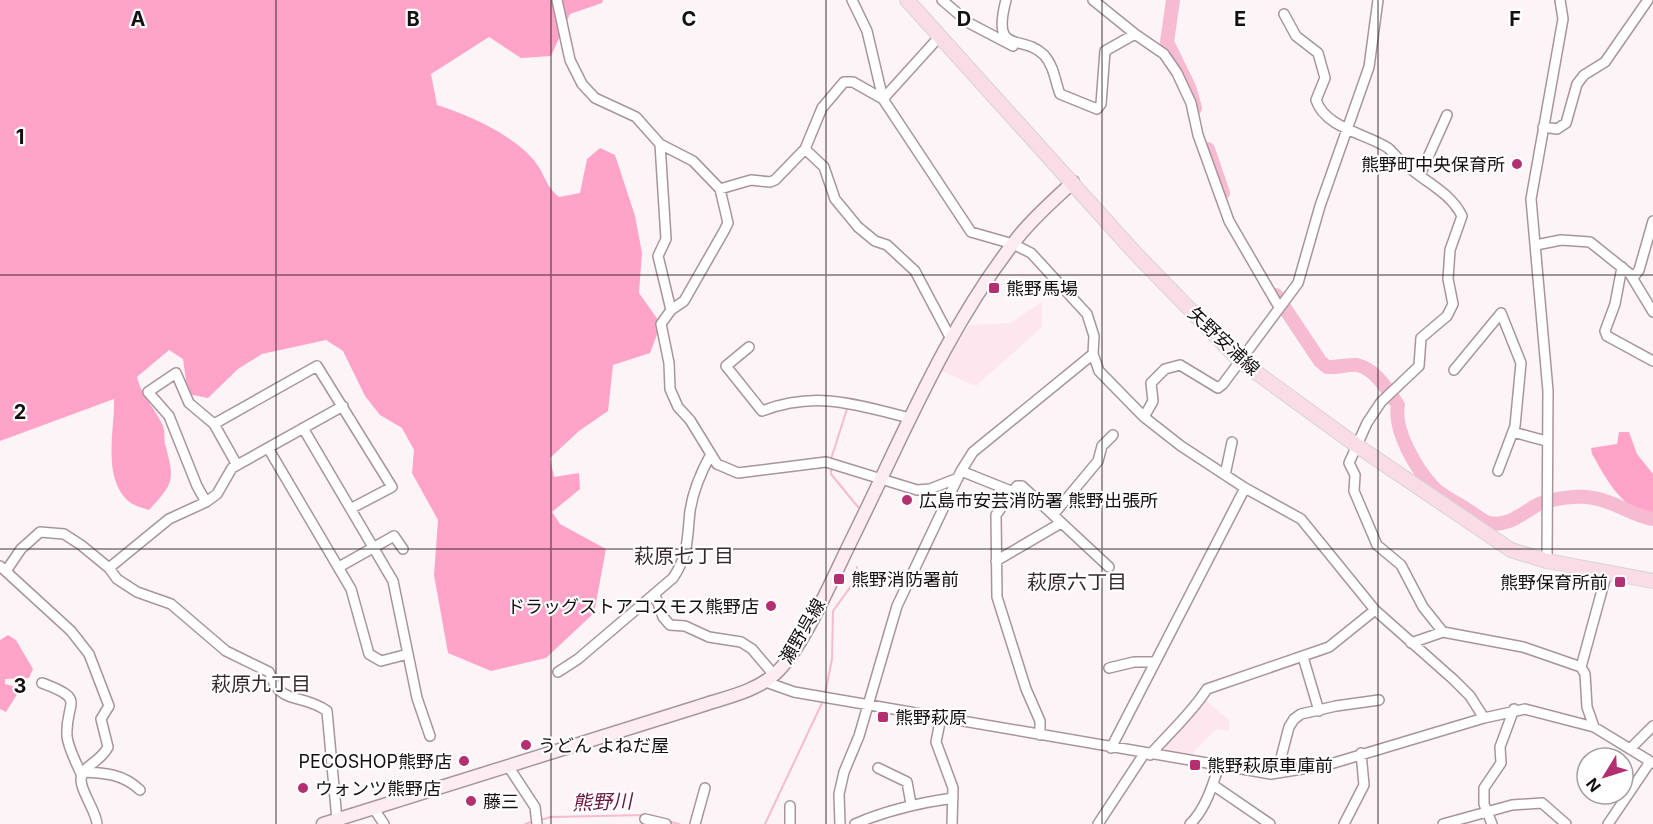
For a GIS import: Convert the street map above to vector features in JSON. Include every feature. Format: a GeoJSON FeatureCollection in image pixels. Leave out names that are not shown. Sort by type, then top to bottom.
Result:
{"type":"FeatureCollection","features":[{"type":"Feature","properties":{"kind":"main road","name":"矢野安浦線"},"geometry":{"type":"LineString","coordinates":[[907,0],[1136,254],[1239,360],[1490,539],[1511,550],[1547,561],[1653,581]]}},
{"type":"Feature","properties":{"kind":"main road","name":"瀬野呉線"},"geometry":{"type":"LineString","coordinates":[[323,824],[698,707],[770,678],[786,663],[822,598],[951,339],[1013,244],[1039,214],[1073,182]]}},
{"type":"Feature","properties":{"kind":"street"},"geometry":{"type":"LineString","coordinates":[[556,0],[570,60],[582,84],[595,98],[636,117],[660,144],[693,160],[720,189],[728,223],[684,301],[671,310],[661,324],[669,363],[670,389],[678,407],[690,420],[717,464],[738,473],[826,462],[844,465],[881,480],[917,490],[930,489],[959,475],[1011,491]]}},
{"type":"Feature","properties":{"kind":"street"},"geometry":{"type":"LineString","coordinates":[[852,0],[867,31],[883,99],[971,232],[1013,244],[1031,253],[1087,314],[1094,336],[1093,354],[1099,372],[1144,417],[1181,446],[1245,488],[1301,519],[1375,610],[1470,696],[1484,718]]}},
{"type":"Feature","properties":{"kind":"street"},"geometry":{"type":"LineString","coordinates":[[942,0],[992,38],[1009,46],[1034,48],[1043,54],[1051,65],[1060,94],[1097,109],[1101,104],[1105,51],[1135,34]]}},
{"type":"Feature","properties":{"kind":"street"},"geometry":{"type":"LineString","coordinates":[[1006,0],[1004,33],[1010,41],[1017,45]]}},
{"type":"Feature","properties":{"kind":"street"},"geometry":{"type":"LineString","coordinates":[[1093,0],[1164,54],[1182,81],[1229,221],[1279,307]]}},
{"type":"Feature","properties":{"kind":"street"},"geometry":{"type":"LineString","coordinates":[[1144,417],[1153,401],[1151,383],[1165,369],[1180,365],[1218,388],[1298,283],[1314,226],[1369,68],[1378,0]]}},
{"type":"Feature","properties":{"kind":"street"},"geometry":{"type":"LineString","coordinates":[[1547,561],[1548,391],[1531,199],[1563,19],[1563,7],[1560,0]]}},
{"type":"Feature","properties":{"kind":"street"},"geometry":{"type":"LineString","coordinates":[[1544,127],[1557,129],[1566,123],[1577,84],[1584,75],[1605,62],[1648,0],[1653,4]]}},
{"type":"Feature","properties":{"kind":"street"},"geometry":{"type":"LineString","coordinates":[[1284,14],[1296,36],[1318,53],[1321,61],[1325,78],[1316,100],[1318,106],[1347,128],[1390,149],[1400,161],[1453,200],[1462,216],[1450,250],[1448,279],[1453,304],[1446,316],[1421,338],[1419,366],[1381,402],[1356,445],[1349,463],[1355,475],[1354,491],[1377,545],[1401,565],[1423,607],[1443,632]]}},
{"type":"Feature","properties":{"kind":"street"},"geometry":{"type":"LineString","coordinates":[[883,99],[940,36]]}},
{"type":"Feature","properties":{"kind":"street"},"geometry":{"type":"LineString","coordinates":[[720,189],[751,180],[770,182],[775,180],[805,149],[822,108],[844,82],[853,82],[883,99]]}},
{"type":"Feature","properties":{"kind":"street"},"geometry":{"type":"LineString","coordinates":[[1420,175],[1447,115]]}},
{"type":"Feature","properties":{"kind":"street"},"geometry":{"type":"LineString","coordinates":[[660,144],[666,239],[658,256],[671,310]]}},
{"type":"Feature","properties":{"kind":"street"},"geometry":{"type":"LineString","coordinates":[[805,149],[824,167],[835,198],[858,228],[875,241],[887,245],[915,271],[951,339]]}},
{"type":"Feature","properties":{"kind":"street"},"geometry":{"type":"LineString","coordinates":[[1633,278],[1640,270],[1653,221]]}},
{"type":"Feature","properties":{"kind":"street"},"geometry":{"type":"LineString","coordinates":[[1536,245],[1561,240],[1590,242],[1633,278],[1653,312]]}},
{"type":"Feature","properties":{"kind":"street"},"geometry":{"type":"LineString","coordinates":[[1622,267],[1615,304],[1605,331],[1607,336],[1653,361]]}},
{"type":"Feature","properties":{"kind":"street"},"geometry":{"type":"LineString","coordinates":[[1454,370],[1501,313],[1521,363],[1513,432],[1498,471]]}},
{"type":"Feature","properties":{"kind":"street"},"geometry":{"type":"LineString","coordinates":[[749,347],[726,366],[762,411],[784,402],[836,399],[910,418]]}},
{"type":"Feature","properties":{"kind":"street"},"geometry":{"type":"LineString","coordinates":[[840,824],[839,794],[897,606],[959,475],[973,452],[1093,354]]}},
{"type":"Feature","properties":{"kind":"street"},"geometry":{"type":"LineString","coordinates":[[214,424],[317,366],[392,487],[352,508]]}},
{"type":"Feature","properties":{"kind":"street"},"geometry":{"type":"LineString","coordinates":[[206,502],[197,486],[169,416],[148,392],[176,373],[189,403],[214,424],[237,465]]}},
{"type":"Feature","properties":{"kind":"street"},"geometry":{"type":"LineString","coordinates":[[109,568],[169,519],[206,502],[217,494],[232,468],[343,406]]}},
{"type":"Feature","properties":{"kind":"street"},"geometry":{"type":"LineString","coordinates":[[303,428],[393,581],[417,698],[430,736]]}},
{"type":"Feature","properties":{"kind":"street"},"geometry":{"type":"LineString","coordinates":[[1513,432],[1546,441]]}},
{"type":"Feature","properties":{"kind":"street"},"geometry":{"type":"LineString","coordinates":[[1053,515],[1098,461],[1102,446],[1113,435]]}},
{"type":"Feature","properties":{"kind":"street"},"geometry":{"type":"LineString","coordinates":[[1226,475],[1232,442]]}},
{"type":"Feature","properties":{"kind":"street"},"geometry":{"type":"LineString","coordinates":[[268,448],[351,589],[369,654],[381,661],[408,654]]}},
{"type":"Feature","properties":{"kind":"street"},"geometry":{"type":"LineString","coordinates":[[558,672],[673,578],[684,561],[690,509],[699,476],[711,454]]}},
{"type":"Feature","properties":{"kind":"street"},"geometry":{"type":"LineString","coordinates":[[1040,735],[1040,721],[1026,689],[997,597],[996,515],[1011,491],[1017,486],[1022,486],[1109,567]]}},
{"type":"Feature","properties":{"kind":"street"},"geometry":{"type":"LineString","coordinates":[[1111,748],[1245,488]]}},
{"type":"Feature","properties":{"kind":"street"},"geometry":{"type":"LineString","coordinates":[[996,561],[1061,523]]}},
{"type":"Feature","properties":{"kind":"street"},"geometry":{"type":"LineString","coordinates":[[83,774],[103,757],[108,747],[101,719],[109,706],[94,663],[70,631],[3,569],[40,532],[64,534],[109,568],[117,579],[137,592],[171,604],[226,651],[269,672],[274,687],[280,694],[316,703],[327,711],[337,820]]}},
{"type":"Feature","properties":{"kind":"street"},"geometry":{"type":"LineString","coordinates":[[339,567],[394,536],[403,549]]}},
{"type":"Feature","properties":{"kind":"street"},"geometry":{"type":"LineString","coordinates":[[1581,668],[1607,572]]}},
{"type":"Feature","properties":{"kind":"street"},"geometry":{"type":"LineString","coordinates":[[655,595],[663,617],[670,625],[685,626],[709,637],[741,642],[752,649],[770,678],[794,692],[1147,754],[1277,773],[1327,765],[1484,718],[1525,709],[1594,727],[1627,746]]}},
{"type":"Feature","properties":{"kind":"street"},"geometry":{"type":"LineString","coordinates":[[1098,824],[1147,754],[1196,706],[1207,689],[1245,674],[1329,647],[1375,610]]}},
{"type":"Feature","properties":{"kind":"street"},"geometry":{"type":"LineString","coordinates":[[1411,643],[1443,632],[1522,647],[1581,668],[1585,674],[1587,707],[1594,727]]}},
{"type":"Feature","properties":{"kind":"street"},"geometry":{"type":"LineString","coordinates":[[1303,657],[1319,711]]}},
{"type":"Feature","properties":{"kind":"street"},"geometry":{"type":"LineString","coordinates":[[1109,668],[1134,662],[1155,662]]}},
{"type":"Feature","properties":{"kind":"street"},"geometry":{"type":"LineString","coordinates":[[42,683],[66,692],[73,705],[67,737],[83,774],[82,788],[92,805],[97,824]]}},
{"type":"Feature","properties":{"kind":"street"},"geometry":{"type":"LineString","coordinates":[[1277,773],[1289,727],[1294,719],[1301,714],[1336,706],[1379,700]]}},
{"type":"Feature","properties":{"kind":"street"},"geometry":{"type":"LineString","coordinates":[[1492,824],[1484,804],[1484,788],[1501,763],[1500,747],[1514,710]]}},
{"type":"Feature","properties":{"kind":"street"},"geometry":{"type":"LineString","coordinates":[[941,717],[936,742],[953,788],[952,824]]}},
{"type":"Feature","properties":{"kind":"street"},"geometry":{"type":"LineString","coordinates":[[1633,746],[1653,726]]}},
{"type":"Feature","properties":{"kind":"street"},"geometry":{"type":"LineString","coordinates":[[1608,824],[1652,763],[1635,751]]}},
{"type":"Feature","properties":{"kind":"street"},"geometry":{"type":"LineString","coordinates":[[1344,824],[1364,785],[1361,753]]}},
{"type":"Feature","properties":{"kind":"street"},"geometry":{"type":"LineString","coordinates":[[1190,824],[1196,818],[1213,785],[1219,765]]}},
{"type":"Feature","properties":{"kind":"street"},"geometry":{"type":"LineString","coordinates":[[508,766],[535,807],[537,824]]}},
{"type":"Feature","properties":{"kind":"street"},"geometry":{"type":"LineString","coordinates":[[879,768],[907,783],[911,804]]}},
{"type":"Feature","properties":{"kind":"street"},"geometry":{"type":"LineString","coordinates":[[83,774],[112,774],[128,779],[140,790]]}},
{"type":"Feature","properties":{"kind":"street"},"geometry":{"type":"LineString","coordinates":[[1213,785],[1270,824]]}},
{"type":"Feature","properties":{"kind":"street"},"geometry":{"type":"LineString","coordinates":[[695,824],[705,788]]}},
{"type":"Feature","properties":{"kind":"street"},"geometry":{"type":"LineString","coordinates":[[855,824],[884,811],[911,804],[953,798]]}},
{"type":"Feature","properties":{"kind":"street"},"geometry":{"type":"LineString","coordinates":[[1443,824],[1488,811],[1542,803],[1566,824]]}},
{"type":"Feature","properties":{"kind":"street"},"geometry":{"type":"LineString","coordinates":[[790,806],[790,824]]}},
{"type":"Feature","properties":{"kind":"street"},"geometry":{"type":"LineString","coordinates":[[374,809],[384,824]]}},
{"type":"Feature","properties":{"kind":"street"},"geometry":{"type":"LineString","coordinates":[[645,819],[666,824]]}},
{"type":"Feature","properties":{"kind":"shaded area"},"geometry":{"type":"Polygon","coordinates":[[[0,0],[603,0],[602,3],[570,14],[551,56],[521,58],[489,37],[431,74],[437,105],[463,114],[517,144],[536,163],[548,184],[559,197],[580,193],[587,159],[600,148],[615,155],[635,216],[642,253],[639,293],[661,324],[650,353],[613,365],[608,411],[579,431],[550,458],[554,477],[579,473],[580,489],[552,512],[560,524],[606,549],[594,613],[546,658],[491,671],[448,653],[434,575],[438,520],[412,473],[414,450],[402,428],[380,415],[365,396],[343,351],[326,340],[262,354],[238,369],[208,398],[188,394],[183,359],[169,350],[137,377],[163,426],[171,474],[168,487],[149,510],[127,500],[119,490],[115,478],[112,465],[114,399],[0,441],[0,0]]]}},
{"type":"Feature","properties":{"kind":"shaded area"},"geometry":{"type":"Polygon","coordinates":[[[1042,302],[1042,327],[976,386],[941,371],[969,325],[1011,323],[1042,302]]]}},
{"type":"Feature","properties":{"kind":"shaded area"},"geometry":{"type":"Polygon","coordinates":[[[1619,432],[1629,432],[1637,454],[1653,474],[1653,515],[1632,507],[1616,492],[1592,454],[1591,448],[1617,444],[1619,432]]]}},
{"type":"Feature","properties":{"kind":"shaded area"},"geometry":{"type":"Polygon","coordinates":[[[8,635],[16,640],[33,669],[29,678],[5,679],[5,684],[21,688],[6,712],[0,709],[0,640],[8,635]]]}},
{"type":"Feature","properties":{"kind":"shaded area"},"geometry":{"type":"Polygon","coordinates":[[[1203,698],[1229,720],[1229,731],[1216,729],[1194,751],[1193,758],[1161,752],[1160,747],[1203,698]]]}},
{"type":"Feature","properties":{"kind":"waterway"},"geometry":{"type":"LineString","coordinates":[[1173,0],[1167,42],[1189,87],[1195,108]]}},
{"type":"Feature","properties":{"kind":"waterway"},"geometry":{"type":"LineString","coordinates":[[1208,149],[1223,193]]}},
{"type":"Feature","properties":{"kind":"waterway"},"geometry":{"type":"LineString","coordinates":[[1276,295],[1320,361],[1327,367],[1357,365],[1364,367],[1381,381],[1398,405],[1397,415],[1402,437],[1426,478],[1440,493],[1483,521],[1503,523],[1539,504],[1580,497],[1601,500],[1653,519]]}},
{"type":"Feature","properties":{"kind":"waterway","name":"熊野川"},"geometry":{"type":"LineString","coordinates":[[831,459],[847,409]]}},
{"type":"Feature","properties":{"kind":"waterway","name":"熊野川"},"geometry":{"type":"LineString","coordinates":[[831,467],[831,474],[858,507]]}},
{"type":"Feature","properties":{"kind":"waterway","name":"熊野川"},"geometry":{"type":"LineString","coordinates":[[825,694],[832,659],[833,611],[854,582],[857,567]]}},
{"type":"Feature","properties":{"kind":"waterway","name":"熊野川"},"geometry":{"type":"LineString","coordinates":[[765,824],[822,703]]}},
{"type":"Feature","properties":{"kind":"waterway","name":"熊野川"},"geometry":{"type":"LineString","coordinates":[[540,820],[551,817],[647,815]]}},
{"type":"Feature","properties":{"kind":"waterway","name":"熊野川"},"geometry":{"type":"LineString","coordinates":[[525,824],[534,821]]}},
{"type":"Feature","properties":{"kind":"waterway","name":"熊野川"},"geometry":{"type":"LineString","coordinates":[[667,821],[679,824]]}},
{"type":"Feature","properties":{"kind":"place","name":"熊野町中央保育所"},"geometry":{"type":"Point","coordinates":[1517,164]}},
{"type":"Feature","properties":{"kind":"place","name":"熊野馬場"},"geometry":{"type":"Point","coordinates":[994,288]}},
{"type":"Feature","properties":{"kind":"place","name":"広島市安芸消防署 熊野出張所"},"geometry":{"type":"Point","coordinates":[907,500]}},
{"type":"Feature","properties":{"kind":"place","name":"熊野消防署前"},"geometry":{"type":"Point","coordinates":[839,579]}},
{"type":"Feature","properties":{"kind":"place","name":"熊野保育所前"},"geometry":{"type":"Point","coordinates":[1620,582]}},
{"type":"Feature","properties":{"kind":"place","name":"ドラッグストアコスモス熊野店"},"geometry":{"type":"Point","coordinates":[771,606]}},
{"type":"Feature","properties":{"kind":"place","name":"熊野萩原"},"geometry":{"type":"Point","coordinates":[883,717]}},
{"type":"Feature","properties":{"kind":"place","name":"うどん よねだ屋"},"geometry":{"type":"Point","coordinates":[526,745]}},
{"type":"Feature","properties":{"kind":"place","name":"PECOSHOP熊野店"},"geometry":{"type":"Point","coordinates":[464,761]}},
{"type":"Feature","properties":{"kind":"place","name":"熊野萩原車庫前"},"geometry":{"type":"Point","coordinates":[1195,765]}},
{"type":"Feature","properties":{"kind":"place","name":"ウォンツ熊野店"},"geometry":{"type":"Point","coordinates":[303,788]}},
{"type":"Feature","properties":{"kind":"place","name":"藤三"},"geometry":{"type":"Point","coordinates":[471,801]}},
{"type":"Feature","properties":{"kind":"district","name":"萩原七丁目"},"geometry":{"type":"Point","coordinates":[684,556]}},
{"type":"Feature","properties":{"kind":"district","name":"萩原六丁目"},"geometry":{"type":"Point","coordinates":[1077,582]}},
{"type":"Feature","properties":{"kind":"district","name":"萩原九丁目"},"geometry":{"type":"Point","coordinates":[261,684]}}]}
